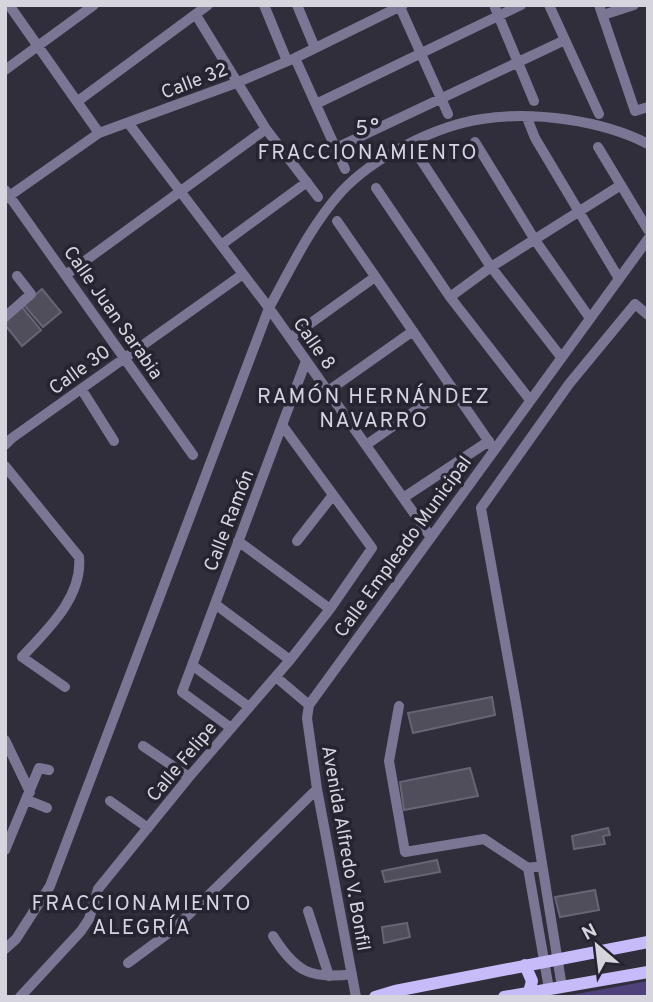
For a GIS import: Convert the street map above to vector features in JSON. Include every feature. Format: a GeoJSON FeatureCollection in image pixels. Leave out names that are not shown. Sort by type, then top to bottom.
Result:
{"type":"FeatureCollection","features":[{"type":"Feature","properties":{"kind":"main road"},"geometry":{"type":"LineString","coordinates":[[375,997],[395,990],[648,942]]}},
{"type":"Feature","properties":{"kind":"main road"},"geometry":{"type":"LineString","coordinates":[[525,965],[532,981],[529,992]]}},
{"type":"Feature","properties":{"kind":"main road"},"geometry":{"type":"LineString","coordinates":[[504,997],[648,972]]}},
{"type":"Feature","properties":{"kind":"street"},"geometry":{"type":"LineString","coordinates":[[9,5],[99,133]]}},
{"type":"Feature","properties":{"kind":"street"},"geometry":{"type":"LineString","coordinates":[[5,70],[94,5]]}},
{"type":"Feature","properties":{"kind":"street"},"geometry":{"type":"LineString","coordinates":[[78,101],[208,5]]}},
{"type":"Feature","properties":{"kind":"street"},"geometry":{"type":"LineString","coordinates":[[264,5],[316,104],[345,169]]}},
{"type":"Feature","properties":{"kind":"street"},"geometry":{"type":"LineString","coordinates":[[297,5],[315,48]]}},
{"type":"Feature","properties":{"kind":"street"},"geometry":{"type":"LineString","coordinates":[[494,5],[534,102]]}},
{"type":"Feature","properties":{"kind":"street"},"geometry":{"type":"LineString","coordinates":[[316,104],[521,5]]}},
{"type":"Feature","properties":{"kind":"street"},"geometry":{"type":"LineString","coordinates":[[549,5],[599,114]]}},
{"type":"Feature","properties":{"kind":"street"},"geometry":{"type":"LineString","coordinates":[[634,5],[601,10],[635,111],[648,107]]}},
{"type":"Feature","properties":{"kind":"street"},"geometry":{"type":"LineString","coordinates":[[402,6],[448,114]]}},
{"type":"Feature","properties":{"kind":"street","name":"Calle 32"},"geometry":{"type":"LineString","coordinates":[[7,195],[99,133],[236,83],[402,6]]}},
{"type":"Feature","properties":{"kind":"street"},"geometry":{"type":"LineString","coordinates":[[196,15],[266,129],[318,197]]}},
{"type":"Feature","properties":{"kind":"street"},"geometry":{"type":"LineString","coordinates":[[336,148],[565,40]]}},
{"type":"Feature","properties":{"kind":"street"},"geometry":{"type":"LineString","coordinates":[[5,949],[16,939],[50,886],[269,308],[304,242],[328,208],[364,171],[412,142],[482,119],[548,117],[625,134],[648,144]]}},
{"type":"Feature","properties":{"kind":"street"},"geometry":{"type":"LineString","coordinates":[[530,123],[535,138],[618,277]]}},
{"type":"Feature","properties":{"kind":"street","name":"Calle 8"},"geometry":{"type":"LineString","coordinates":[[129,124],[269,308],[430,536]]}},
{"type":"Feature","properties":{"kind":"street"},"geometry":{"type":"LineString","coordinates":[[67,274],[266,129]]}},
{"type":"Feature","properties":{"kind":"street"},"geometry":{"type":"LineString","coordinates":[[475,142],[536,240],[589,317]]}},
{"type":"Feature","properties":{"kind":"street"},"geometry":{"type":"LineString","coordinates":[[598,147],[648,230]]}},
{"type":"Feature","properties":{"kind":"street"},"geometry":{"type":"LineString","coordinates":[[421,160],[491,267],[561,357]]}},
{"type":"Feature","properties":{"kind":"street"},"geometry":{"type":"LineString","coordinates":[[221,245],[307,182]]}},
{"type":"Feature","properties":{"kind":"street"},"geometry":{"type":"LineString","coordinates":[[450,297],[491,267],[621,186]]}},
{"type":"Feature","properties":{"kind":"street"},"geometry":{"type":"LineString","coordinates":[[376,188],[450,297],[530,400]]}},
{"type":"Feature","properties":{"kind":"street","name":"Calle Juan Sarabia"},"geometry":{"type":"LineString","coordinates":[[7,195],[67,274],[193,455]]}},
{"type":"Feature","properties":{"kind":"street"},"geometry":{"type":"LineString","coordinates":[[337,221],[491,445],[403,498]]}},
{"type":"Feature","properties":{"kind":"street","name":"Calle Empleado Municipal"},"geometry":{"type":"LineString","coordinates":[[309,705],[430,536],[491,445],[530,400],[648,239]]}},
{"type":"Feature","properties":{"kind":"street","name":"Calle 30"},"geometry":{"type":"LineString","coordinates":[[5,445],[243,274]]}},
{"type":"Feature","properties":{"kind":"street"},"geometry":{"type":"LineString","coordinates":[[5,317],[31,294],[17,276]]}},
{"type":"Feature","properties":{"kind":"street"},"geometry":{"type":"LineString","coordinates":[[290,338],[375,277]]}},
{"type":"Feature","properties":{"kind":"street"},"geometry":{"type":"LineString","coordinates":[[555,988],[557,959],[481,508],[569,384],[635,304],[648,315]]}},
{"type":"Feature","properties":{"kind":"street"},"geometry":{"type":"LineString","coordinates":[[328,391],[413,331]]}},
{"type":"Feature","properties":{"kind":"street","name":"Calle Ramón"},"geometry":{"type":"LineString","coordinates":[[231,728],[182,692],[306,360]]}},
{"type":"Feature","properties":{"kind":"street"},"geometry":{"type":"LineString","coordinates":[[366,445],[451,386]]}},
{"type":"Feature","properties":{"kind":"street"},"geometry":{"type":"LineString","coordinates":[[82,390],[114,442]]}},
{"type":"Feature","properties":{"kind":"street"},"geometry":{"type":"LineString","coordinates":[[282,425],[333,495],[297,541]]}},
{"type":"Feature","properties":{"kind":"street"},"geometry":{"type":"LineString","coordinates":[[5,466],[79,557],[70,598],[22,657],[65,687]]}},
{"type":"Feature","properties":{"kind":"street","name":"Calle Felipe"},"geometry":{"type":"LineString","coordinates":[[20,997],[81,931],[89,919],[98,889],[189,777],[290,660],[330,609],[372,548],[333,495]]}},
{"type":"Feature","properties":{"kind":"street"},"geometry":{"type":"LineString","coordinates":[[238,541],[330,609]]}},
{"type":"Feature","properties":{"kind":"street"},"geometry":{"type":"LineString","coordinates":[[215,604],[290,660]]}},
{"type":"Feature","properties":{"kind":"street"},"geometry":{"type":"LineString","coordinates":[[192,665],[249,707]]}},
{"type":"Feature","properties":{"kind":"street"},"geometry":{"type":"LineString","coordinates":[[276,677],[309,705]]}},
{"type":"Feature","properties":{"kind":"street","name":"Avenida Alfredo V. Bonfil"},"geometry":{"type":"LineString","coordinates":[[309,705],[307,718],[317,789],[356,997]]}},
{"type":"Feature","properties":{"kind":"street"},"geometry":{"type":"LineString","coordinates":[[400,706],[389,761],[405,852],[484,839],[528,868],[541,866]]}},
{"type":"Feature","properties":{"kind":"street"},"geometry":{"type":"LineString","coordinates":[[5,740],[28,796],[47,808]]}},
{"type":"Feature","properties":{"kind":"street"},"geometry":{"type":"LineString","coordinates":[[143,746],[189,777]]}},
{"type":"Feature","properties":{"kind":"street"},"geometry":{"type":"LineString","coordinates":[[5,850],[39,768],[49,770]]}},
{"type":"Feature","properties":{"kind":"street"},"geometry":{"type":"LineString","coordinates":[[128,963],[174,929],[317,789]]}},
{"type":"Feature","properties":{"kind":"street"},"geometry":{"type":"LineString","coordinates":[[110,801],[148,828]]}},
{"type":"Feature","properties":{"kind":"street"},"geometry":{"type":"LineString","coordinates":[[528,868],[543,962],[555,988]]}},
{"type":"Feature","properties":{"kind":"street"},"geometry":{"type":"LineString","coordinates":[[308,911],[329,976]]}},
{"type":"Feature","properties":{"kind":"street"},"geometry":{"type":"LineString","coordinates":[[273,936],[283,951],[303,971],[329,976],[352,974]]}},
{"type":"Feature","properties":{"kind":"shaded area"},"geometry":{"type":"Polygon","coordinates":[[[648,981],[648,997],[560,997],[648,981]]]}},
{"type":"Feature","properties":{"kind":"building"},"geometry":{"type":"Polygon","coordinates":[[[42,289],[61,312],[43,327],[24,305],[42,289]]]}},
{"type":"Feature","properties":{"kind":"building"},"geometry":{"type":"Polygon","coordinates":[[[22,307],[41,330],[22,346],[5,325],[5,321],[22,307]]]}},
{"type":"Feature","properties":{"kind":"building"},"geometry":{"type":"Polygon","coordinates":[[[492,697],[495,715],[413,733],[408,713],[492,697]]]}},
{"type":"Feature","properties":{"kind":"building"},"geometry":{"type":"Polygon","coordinates":[[[470,768],[478,796],[404,810],[400,782],[470,768]]]}},
{"type":"Feature","properties":{"kind":"building"},"geometry":{"type":"Polygon","coordinates":[[[608,828],[610,835],[603,836],[605,844],[574,849],[572,836],[608,828]]]}},
{"type":"Feature","properties":{"kind":"building"},"geometry":{"type":"Polygon","coordinates":[[[437,860],[440,872],[385,882],[382,871],[437,860]]]}},
{"type":"Feature","properties":{"kind":"building"},"geometry":{"type":"Polygon","coordinates":[[[595,890],[599,910],[560,917],[555,897],[595,890]]]}},
{"type":"Feature","properties":{"kind":"building"},"geometry":{"type":"Polygon","coordinates":[[[407,923],[410,937],[384,943],[382,927],[407,923]]]}},
{"type":"Feature","properties":{"kind":"district","name":"5° FRACCIONAMIENTO"},"geometry":{"type":"Point","coordinates":[368,140]}},
{"type":"Feature","properties":{"kind":"district","name":"RAMÓN HERNÁNDEZ NAVARRO"},"geometry":{"type":"Point","coordinates":[374,408]}},
{"type":"Feature","properties":{"kind":"district","name":"FRACCIONAMIENTO ALEGRÍA"},"geometry":{"type":"Point","coordinates":[142,915]}}]}
